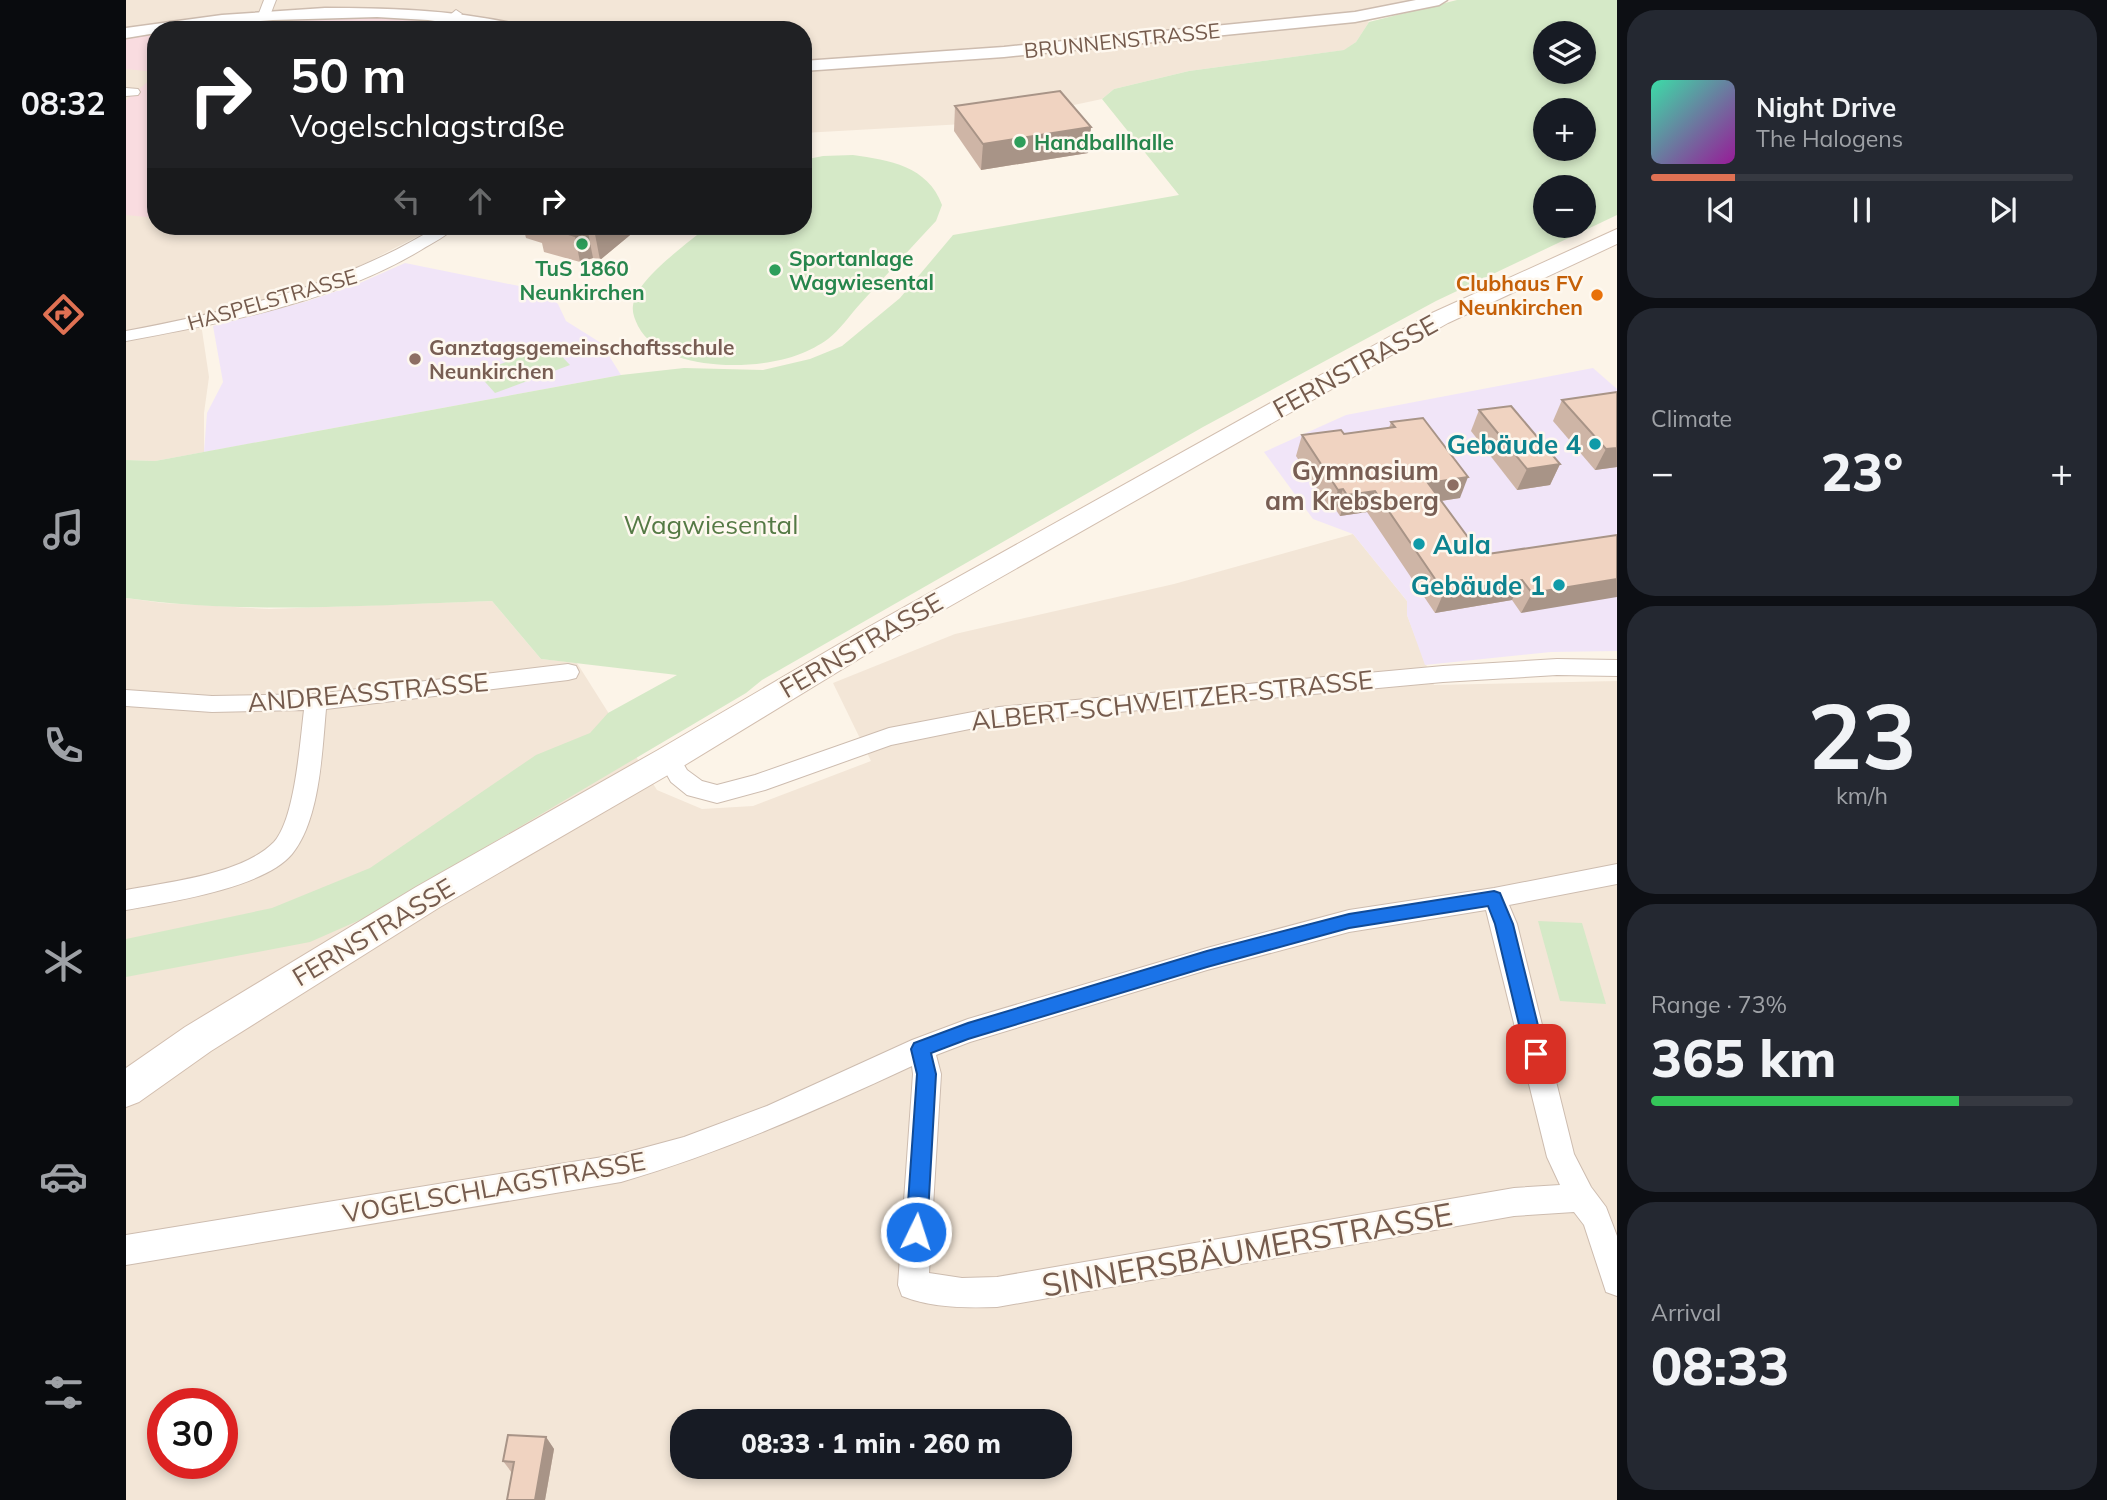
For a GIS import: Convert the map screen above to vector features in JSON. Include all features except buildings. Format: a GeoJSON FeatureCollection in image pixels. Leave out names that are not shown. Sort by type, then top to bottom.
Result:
{"type":"FeatureCollection","features":[{"type":"Feature","properties":{"kind":"main road","name":"FERNSTRASSE"},"geometry":{"type":"LineString","coordinates":[[126,1090],[198,1040],[428,897],[669,759],[887,629],[1440,318],[1617,236]]}},
{"type":"Feature","properties":{"kind":"street","name":"BRUNNENSTRASSE"},"geometry":{"type":"LineString","coordinates":[[812,65],[992,54],[1355,17],[1439,0]]}},
{"type":"Feature","properties":{"kind":"street"},"geometry":{"type":"LineString","coordinates":[[192,21],[268,7],[395,10],[456,14],[485,21]]}},
{"type":"Feature","properties":{"kind":"street"},"geometry":{"type":"LineString","coordinates":[[448,21],[456,14]]}},
{"type":"Feature","properties":{"kind":"street"},"geometry":{"type":"LineString","coordinates":[[126,33],[147,29]]}},
{"type":"Feature","properties":{"kind":"street","name":"HASPELSTRASSE"},"geometry":{"type":"LineString","coordinates":[[126,337],[206,320],[334,284],[387,262],[433,235]]}},
{"type":"Feature","properties":{"kind":"street","name":"ALBERT-SCHWEITZER-STRASSE"},"geometry":{"type":"LineString","coordinates":[[669,759],[679,776],[695,789],[717,794],[757,784],[889,737],[999,715],[1443,674],[1557,667],[1617,668]]}},
{"type":"Feature","properties":{"kind":"street","name":"ANDREASSTRASSE"},"geometry":{"type":"LineString","coordinates":[[126,698],[212,704],[316,702],[568,672]]}},
{"type":"Feature","properties":{"kind":"street"},"geometry":{"type":"LineString","coordinates":[[126,900],[232,875],[263,864],[284,847],[293,829],[307,771],[316,702]]}},
{"type":"Feature","properties":{"kind":"street","name":"VOGELSCHLAGSTRASSE"},"geometry":{"type":"LineString","coordinates":[[126,1250],[621,1168],[684,1150],[775,1116],[921,1049],[968,1031],[1207,959],[1336,924],[1617,874]]}},
{"type":"Feature","properties":{"kind":"street"},"geometry":{"type":"LineString","coordinates":[[1494,898],[1504,924],[1561,1157],[1581,1198],[1596,1217],[1617,1281]]}},
{"type":"Feature","properties":{"kind":"street","name":"SINNERSBÄUMERSTRASSE"},"geometry":{"type":"LineString","coordinates":[[921,1049],[927,1074],[913,1285],[962,1293],[997,1292],[1514,1202],[1581,1198]]}},
{"type":"Feature","properties":{"kind":"shaded area"},"geometry":{"type":"Polygon","coordinates":[[[126,0],[1427,0],[1361,14],[1369,22],[1356,42],[1345,50],[1189,71],[1114,89],[1102,99],[1027,115],[964,124],[812,132],[812,21],[147,21],[147,235],[420,235],[348,272],[262,301],[200,317],[209,377],[204,413],[204,452],[155,461],[126,460],[126,0]]]}},
{"type":"Feature","properties":{"kind":"shaded area"},"geometry":{"type":"Polygon","coordinates":[[[300,16],[442,17],[438,21],[236,21],[300,16]]]}},
{"type":"Feature","properties":{"kind":"shaded area"},"geometry":{"type":"Polygon","coordinates":[[[147,34],[147,71],[126,69],[126,37],[147,34]]]}},
{"type":"Feature","properties":{"kind":"shaded area"},"geometry":{"type":"Polygon","coordinates":[[[147,82],[147,217],[126,215],[126,100],[147,82]]]}},
{"type":"Feature","properties":{"kind":"shaded area","name":"Ganztagsgemeinschaftsschule Neunkirchen"},"geometry":{"type":"Polygon","coordinates":[[[405,263],[544,291],[558,304],[566,321],[601,343],[621,375],[204,452],[207,413],[223,382],[213,326],[308,301],[360,283],[405,263]]]}},
{"type":"Feature","properties":{"kind":"shaded area","name":"Gymnasium am Krebsberg"},"geometry":{"type":"Polygon","coordinates":[[[1593,368],[1617,389],[1617,651],[1551,652],[1425,665],[1407,615],[1407,601],[1353,534],[1313,519],[1264,452],[1346,415],[1593,368]]]}},
{"type":"Feature","properties":{"kind":"shaded area"},"geometry":{"type":"Polygon","coordinates":[[[1353,534],[1407,601],[1407,615],[1434,685],[1617,681],[1617,1500],[126,1500],[126,598],[163,603],[269,609],[492,601],[541,659],[577,663],[657,790],[702,809],[753,806],[871,761],[833,683],[955,634],[1174,584],[1353,534]]]}},
{"type":"Feature","properties":{"kind":"green space","name":"Wagwiesental"},"geometry":{"type":"Polygon","coordinates":[[[1457,0],[1617,0],[1617,215],[1596,225],[1596,175],[1533,175],[1533,238],[1569,238],[1436,301],[1203,427],[762,680],[746,693],[369,916],[310,942],[126,977],[126,939],[272,908],[370,868],[536,755],[590,733],[608,713],[677,675],[541,659],[492,601],[263,607],[126,598],[126,460],[155,461],[621,375],[684,368],[763,370],[810,359],[842,346],[900,298],[953,235],[1179,195],[1102,99],[1114,89],[1189,71],[1344,50],[1356,42],[1369,22],[1457,0]]]}},
{"type":"Feature","properties":{"kind":"green space","name":"Sportanlage Wagwiesental"},"geometry":{"type":"Polygon","coordinates":[[[853,155],[880,159],[917,173],[936,192],[942,205],[936,221],[841,327],[818,346],[800,354],[760,363],[712,364],[668,353],[650,341],[638,326],[633,314],[638,291],[666,260],[697,235],[812,235],[812,158],[853,155]]]}},
{"type":"Feature","properties":{"kind":"green space"},"geometry":{"type":"Polygon","coordinates":[[[551,345],[570,365],[495,393],[477,373],[551,345]]]}},
{"type":"Feature","properties":{"kind":"green space"},"geometry":{"type":"Polygon","coordinates":[[[1538,921],[1582,923],[1606,1004],[1560,1001],[1538,921]]]}},
{"type":"Feature","properties":{"kind":"place","name":"Handballhalle"},"geometry":{"type":"Point","coordinates":[1020,142]}},
{"type":"Feature","properties":{"kind":"place","name":"TuS 1860 Neunkirchen"},"geometry":{"type":"Point","coordinates":[582,244]}},
{"type":"Feature","properties":{"kind":"place","name":"Sportanlage Wagwiesental"},"geometry":{"type":"Point","coordinates":[775,270]}},
{"type":"Feature","properties":{"kind":"place","name":"Clubhaus FV Neunkirchen"},"geometry":{"type":"Point","coordinates":[1597,295]}},
{"type":"Feature","properties":{"kind":"place","name":"Ganztagsgemeinschaftsschule Neunkirchen"},"geometry":{"type":"Point","coordinates":[415,359]}},
{"type":"Feature","properties":{"kind":"place","name":"Gebäude 4"},"geometry":{"type":"Point","coordinates":[1595,444]}},
{"type":"Feature","properties":{"kind":"place","name":"Gymnasium am Krebsberg"},"geometry":{"type":"Point","coordinates":[1453,485]}},
{"type":"Feature","properties":{"kind":"place","name":"Aula"},"geometry":{"type":"Point","coordinates":[1419,544]}},
{"type":"Feature","properties":{"kind":"place","name":"Gebäude 1"},"geometry":{"type":"Point","coordinates":[1559,585]}},
{"type":"Feature","properties":{"kind":"route"},"geometry":{"type":"LineString","coordinates":[[916,1232],[927,1074],[921,1049],[968,1031],[1207,959],[1349,921],[1494,898],[1504,924],[1536,1054]]}}]}
